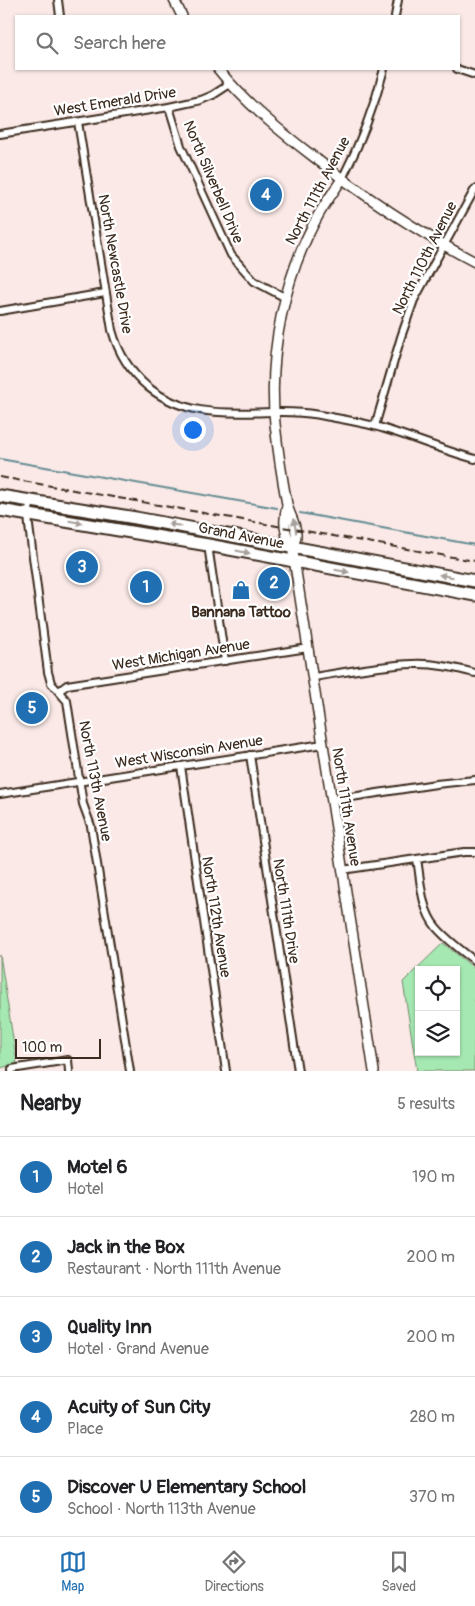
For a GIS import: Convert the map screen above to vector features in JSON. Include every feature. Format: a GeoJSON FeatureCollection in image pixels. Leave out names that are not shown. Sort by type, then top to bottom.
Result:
{"type":"FeatureCollection","features":[{"type":"Feature","properties":{"kind":"highway","name":"Grand Avenue"},"geometry":{"type":"LineString","coordinates":[[0,496],[292,546],[475,581]]}},
{"type":"Feature","properties":{"kind":"highway","name":"Grand Avenue"},"geometry":{"type":"LineString","coordinates":[[0,510],[208,545],[475,596]]}},
{"type":"Feature","properties":{"kind":"street"},"geometry":{"type":"LineString","coordinates":[[58,0],[60,15]]}},
{"type":"Feature","properties":{"kind":"street"},"geometry":{"type":"LineString","coordinates":[[174,0],[182,15]]}},
{"type":"Feature","properties":{"kind":"street"},"geometry":{"type":"LineString","coordinates":[[395,15],[398,0]]}},
{"type":"Feature","properties":{"kind":"street"},"geometry":{"type":"LineString","coordinates":[[219,70],[257,112],[342,179],[384,208],[475,262]]}},
{"type":"Feature","properties":{"kind":"street","name":"North 111th Avenue"},"geometry":{"type":"LineString","coordinates":[[374,1071],[295,562],[292,546],[287,538],[284,518],[287,506],[274,412],[276,360],[286,298],[299,258],[318,216],[342,179],[353,157],[371,114],[384,70]]}},
{"type":"Feature","properties":{"kind":"street"},"geometry":{"type":"LineString","coordinates":[[460,70],[475,75]]}},
{"type":"Feature","properties":{"kind":"street","name":"West Emerald Drive"},"geometry":{"type":"LineString","coordinates":[[0,134],[169,107],[201,100],[230,84]]}},
{"type":"Feature","properties":{"kind":"street","name":"North Silverbell Drive"},"geometry":{"type":"LineString","coordinates":[[169,107],[181,146],[230,255],[254,281],[286,298]]}},
{"type":"Feature","properties":{"kind":"street","name":"North Newcastle Drive"},"geometry":{"type":"LineString","coordinates":[[78,122],[113,334],[121,354],[132,370],[155,392],[174,403],[204,412],[241,414],[274,412],[322,415],[375,426],[475,459]]}},
{"type":"Feature","properties":{"kind":"street","name":"North 110th Avenue"},"geometry":{"type":"LineString","coordinates":[[375,426],[400,337],[414,300],[475,189]]}},
{"type":"Feature","properties":{"kind":"street"},"geometry":{"type":"LineString","coordinates":[[0,311],[105,293]]}},
{"type":"Feature","properties":{"kind":"street","name":"North 113th Avenue"},"geometry":{"type":"LineString","coordinates":[[31,501],[28,514],[48,672],[51,684],[67,701],[83,804],[91,826],[130,1071]]}},
{"type":"Feature","properties":{"kind":"street"},"geometry":{"type":"LineString","coordinates":[[208,545],[225,661]]}},
{"type":"Feature","properties":{"kind":"street","name":"West Michigan Avenue"},"geometry":{"type":"LineString","coordinates":[[59,691],[67,685],[308,648]]}},
{"type":"Feature","properties":{"kind":"street"},"geometry":{"type":"LineString","coordinates":[[313,678],[386,666],[415,664],[442,666],[475,673]]}},
{"type":"Feature","properties":{"kind":"street","name":"West Wisconsin Avenue"},"geometry":{"type":"LineString","coordinates":[[0,794],[323,744]]}},
{"type":"Feature","properties":{"kind":"street","name":"North 111th Drive"},"geometry":{"type":"LineString","coordinates":[[250,756],[298,1071]]}},
{"type":"Feature","properties":{"kind":"street","name":"North 112th Avenue"},"geometry":{"type":"LineString","coordinates":[[181,766],[226,1071]]}},
{"type":"Feature","properties":{"kind":"street"},"geometry":{"type":"LineString","coordinates":[[332,800],[475,780]]}},
{"type":"Feature","properties":{"kind":"street"},"geometry":{"type":"LineString","coordinates":[[342,870],[475,852]]}},
{"type":"Feature","properties":{"kind":"street"},"geometry":{"type":"LineString","coordinates":[[417,859],[429,916],[435,926],[475,962]]}},
{"type":"Feature","properties":{"kind":"street"},"geometry":{"type":"LineString","coordinates":[[12,1070],[68,1060],[69,1071]]}},
{"type":"Feature","properties":{"kind":"green space"},"geometry":{"type":"Polygon","coordinates":[[[443,943],[475,969],[474,1071],[417,1071],[403,982],[415,970],[415,1056],[460,1056],[460,966],[419,966],[443,943]]]}},
{"type":"Feature","properties":{"kind":"green space"},"geometry":{"type":"Polygon","coordinates":[[[0,955],[17,1064],[0,1068],[0,955]]]}},
{"type":"Feature","properties":{"kind":"waterway"},"geometry":{"type":"LineString","coordinates":[[0,459],[277,508]]}},
{"type":"Feature","properties":{"kind":"waterway"},"geometry":{"type":"LineString","coordinates":[[300,513],[475,545]]}},
{"type":"Feature","properties":{"kind":"railway"},"geometry":{"type":"LineString","coordinates":[[0,477],[475,561]]}},
{"type":"Feature","properties":{"kind":"place","name":"Acuity of Sun City"},"geometry":{"type":"Point","coordinates":[266,195]}},
{"type":"Feature","properties":{"kind":"place","name":"Quality Inn"},"geometry":{"type":"Point","coordinates":[82,567]}},
{"type":"Feature","properties":{"kind":"place","name":"Jack in the Box"},"geometry":{"type":"Point","coordinates":[274,583]}},
{"type":"Feature","properties":{"kind":"place","name":"Motel 6"},"geometry":{"type":"Point","coordinates":[146,587]}},
{"type":"Feature","properties":{"kind":"place","name":"Bannana Tattoo"},"geometry":{"type":"Point","coordinates":[241,590]}},
{"type":"Feature","properties":{"kind":"place","name":"Discover U Elementary School"},"geometry":{"type":"Point","coordinates":[32,708]}}]}
